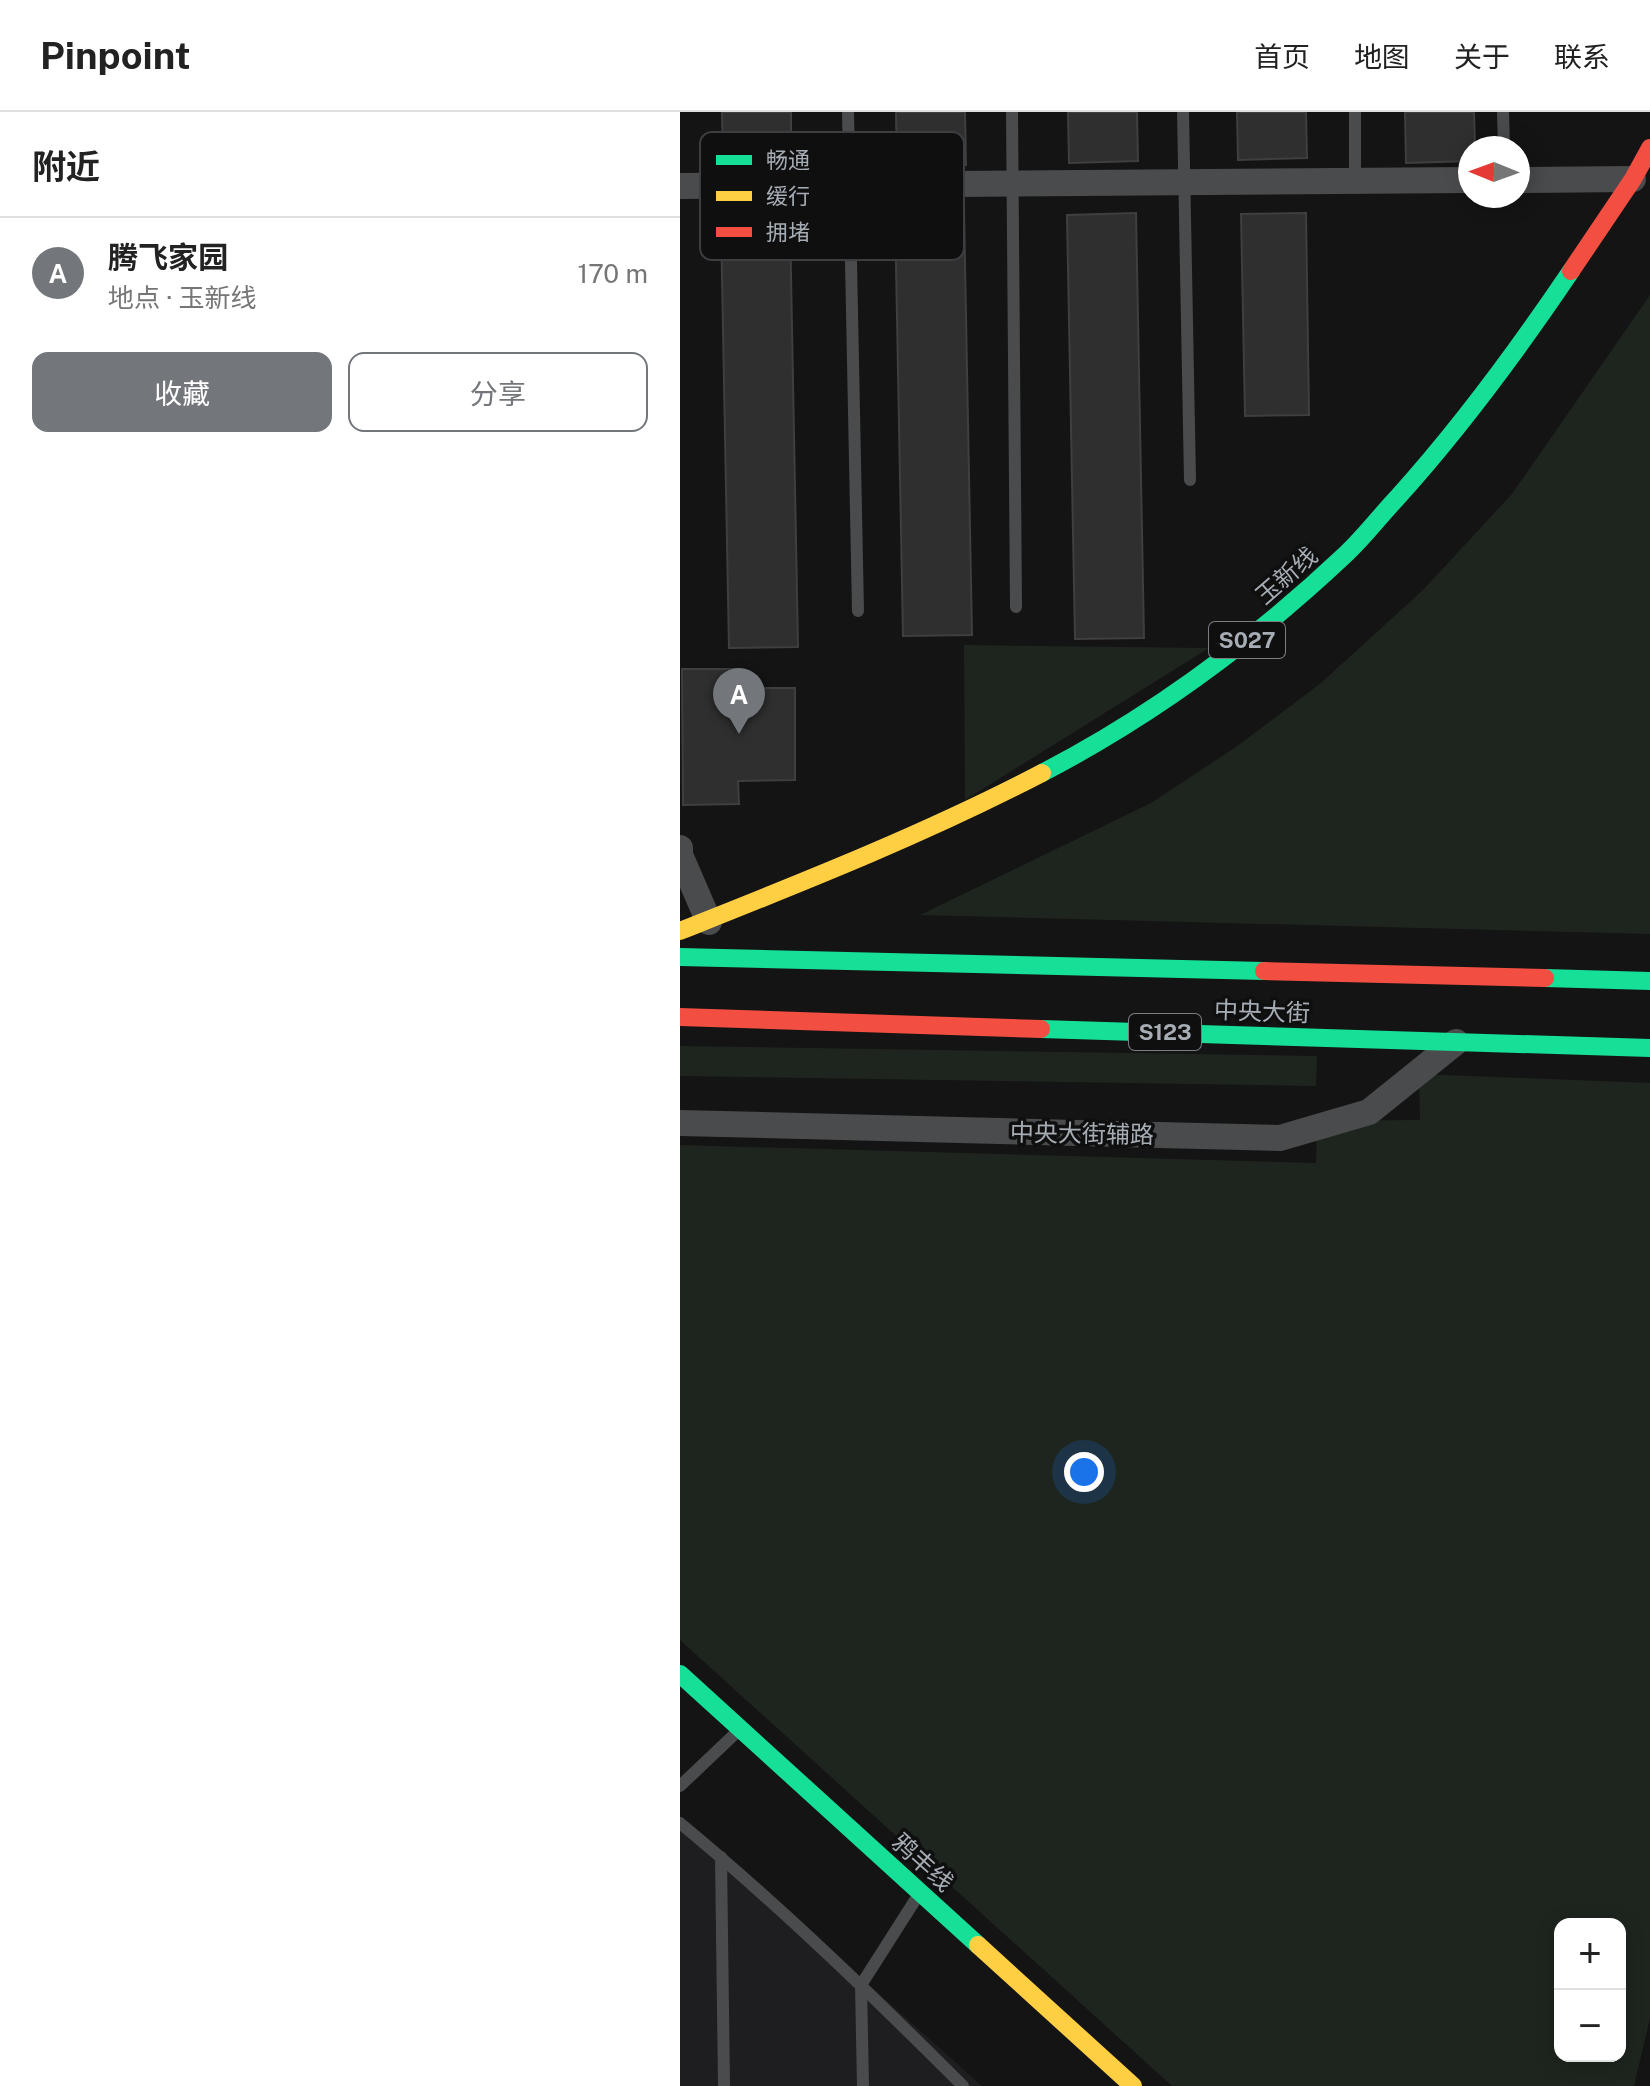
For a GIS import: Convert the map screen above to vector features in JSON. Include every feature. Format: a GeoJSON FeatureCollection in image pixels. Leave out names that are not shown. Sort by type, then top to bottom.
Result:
{"type":"FeatureCollection","features":[{"type":"Feature","properties":{"kind":"main road","name":"玉新线"},"geometry":{"type":"LineString","coordinates":[[680,931],[867,857],[969,811],[1075,756],[1168,699],[1257,632],[1349,551],[1426,466],[1508,364],[1633,179],[1650,148]]}},
{"type":"Feature","properties":{"kind":"main road","name":"中央大街"},"geometry":{"type":"LineString","coordinates":[[680,957],[1650,981]]}},
{"type":"Feature","properties":{"kind":"main road","name":"中央大街"},"geometry":{"type":"LineString","coordinates":[[680,1017],[1650,1048]]}},
{"type":"Feature","properties":{"kind":"main road","name":"鸦丰线"},"geometry":{"type":"LineString","coordinates":[[680,1674],[1133,2086]]}},
{"type":"Feature","properties":{"kind":"street"},"geometry":{"type":"LineString","coordinates":[[1530,180],[1633,179]]}},
{"type":"Feature","properties":{"kind":"street"},"geometry":{"type":"LineString","coordinates":[[964,184],[1458,180]]}},
{"type":"Feature","properties":{"kind":"street"},"geometry":{"type":"LineString","coordinates":[[680,186],[700,186]]}},
{"type":"Feature","properties":{"kind":"street"},"geometry":{"type":"LineString","coordinates":[[680,848],[680,855],[709,922]]}},
{"type":"Feature","properties":{"kind":"street","name":"中央大街辅路"},"geometry":{"type":"LineString","coordinates":[[680,1123],[1280,1138],[1369,1112],[1456,1042]]}},
{"type":"Feature","properties":{"kind":"lane"},"geometry":{"type":"LineString","coordinates":[[848,112],[849,132]]}},
{"type":"Feature","properties":{"kind":"lane"},"geometry":{"type":"LineString","coordinates":[[1012,112],[1016,607]]}},
{"type":"Feature","properties":{"kind":"lane"},"geometry":{"type":"LineString","coordinates":[[1183,112],[1190,480]]}},
{"type":"Feature","properties":{"kind":"lane"},"geometry":{"type":"LineString","coordinates":[[1355,112],[1355,181]]}},
{"type":"Feature","properties":{"kind":"lane"},"geometry":{"type":"LineString","coordinates":[[1503,112],[1504,136]]}},
{"type":"Feature","properties":{"kind":"lane"},"geometry":{"type":"LineString","coordinates":[[851,260],[858,611]]}},
{"type":"Feature","properties":{"kind":"lane"},"geometry":{"type":"LineString","coordinates":[[680,1786],[741,1729]]}},
{"type":"Feature","properties":{"kind":"lane"},"geometry":{"type":"LineString","coordinates":[[680,1823],[861,1985],[963,2086]]}},
{"type":"Feature","properties":{"kind":"lane"},"geometry":{"type":"LineString","coordinates":[[721,1857],[724,2086]]}},
{"type":"Feature","properties":{"kind":"lane"},"geometry":{"type":"LineString","coordinates":[[863,2086],[861,1985],[920,1892]]}},
{"type":"Feature","properties":{"kind":"shaded area"},"geometry":{"type":"Polygon","coordinates":[[[1650,295],[1650,934],[920,915],[1151,803],[1236,747],[1321,683],[1423,590],[1512,494],[1650,295]]]}},
{"type":"Feature","properties":{"kind":"shaded area"},"geometry":{"type":"Polygon","coordinates":[[[964,645],[1209,648],[965,800],[964,645]]]}},
{"type":"Feature","properties":{"kind":"shaded area"},"geometry":{"type":"Polygon","coordinates":[[[680,1046],[1317,1056],[1316,1086],[680,1076],[680,1046]]]}},
{"type":"Feature","properties":{"kind":"shaded area"},"geometry":{"type":"Polygon","coordinates":[[[1419,1074],[1650,1083],[1650,2018],[1634,2086],[1172,2086],[680,1640],[680,1145],[1316,1163],[1317,1121],[1420,1120],[1419,1074]]]}},
{"type":"Feature","properties":{"kind":"shaded area"},"geometry":{"type":"Polygon","coordinates":[[[680,1816],[982,2086],[680,2086],[680,1816]]]}},
{"type":"Feature","properties":{"kind":"building"},"geometry":{"type":"Polygon","coordinates":[[[722,112],[791,112],[791,132],[722,132],[722,112]]]}},
{"type":"Feature","properties":{"kind":"building"},"geometry":{"type":"Polygon","coordinates":[[[896,112],[965,112],[966,165],[964,132],[896,132],[896,112]]]}},
{"type":"Feature","properties":{"kind":"building"},"geometry":{"type":"Polygon","coordinates":[[[1068,112],[1137,112],[1138,161],[1069,163],[1068,112]]]}},
{"type":"Feature","properties":{"kind":"building"},"geometry":{"type":"Polygon","coordinates":[[[1237,112],[1306,112],[1307,158],[1238,160],[1237,112]]]}},
{"type":"Feature","properties":{"kind":"building"},"geometry":{"type":"Polygon","coordinates":[[[1405,112],[1474,112],[1475,136],[1458,136],[1458,161],[1406,163],[1405,112]]]}},
{"type":"Feature","properties":{"kind":"building"},"geometry":{"type":"Polygon","coordinates":[[[964,210],[972,635],[903,636],[896,260],[964,260],[964,210]]]}},
{"type":"Feature","properties":{"kind":"building"},"geometry":{"type":"Polygon","coordinates":[[[1136,213],[1144,638],[1075,639],[1067,215],[1136,213]]]}},
{"type":"Feature","properties":{"kind":"building"},"geometry":{"type":"Polygon","coordinates":[[[1306,213],[1309,415],[1245,416],[1241,214],[1306,213]]]}},
{"type":"Feature","properties":{"kind":"building"},"geometry":{"type":"Polygon","coordinates":[[[722,260],[791,260],[798,647],[729,648],[722,260]]]}},
{"type":"Feature","properties":{"kind":"building"},"geometry":{"type":"Polygon","coordinates":[[[682,669],[737,669],[737,688],[795,688],[795,780],[738,781],[739,804],[683,805],[682,669]]]}},
{"type":"Feature","properties":{"kind":"traffic: fast"},"geometry":{"type":"LineString","coordinates":[[1042,773],[1124,726],[1202,674],[1277,616],[1347,553],[1466,416],[1571,271]]}},
{"type":"Feature","properties":{"kind":"traffic: fast"},"geometry":{"type":"LineString","coordinates":[[680,957],[1264,971]]}},
{"type":"Feature","properties":{"kind":"traffic: fast"},"geometry":{"type":"LineString","coordinates":[[1545,978],[1650,981]]}},
{"type":"Feature","properties":{"kind":"traffic: fast"},"geometry":{"type":"LineString","coordinates":[[1041,1029],[1650,1048]]}},
{"type":"Feature","properties":{"kind":"traffic: fast"},"geometry":{"type":"LineString","coordinates":[[680,1674],[978,1945]]}},
{"type":"Feature","properties":{"kind":"traffic: slow"},"geometry":{"type":"LineString","coordinates":[[680,931],[908,837],[1042,773]]}},
{"type":"Feature","properties":{"kind":"traffic: slow"},"geometry":{"type":"LineString","coordinates":[[978,1945],[1133,2086]]}},
{"type":"Feature","properties":{"kind":"traffic: jam"},"geometry":{"type":"LineString","coordinates":[[1571,271],[1633,179],[1650,148]]}},
{"type":"Feature","properties":{"kind":"traffic: jam"},"geometry":{"type":"LineString","coordinates":[[1264,971],[1545,978]]}},
{"type":"Feature","properties":{"kind":"traffic: jam"},"geometry":{"type":"LineString","coordinates":[[680,1017],[1041,1029]]}},
{"type":"Feature","properties":{"kind":"place","name":"腾飞家园"},"geometry":{"type":"Point","coordinates":[739,734]}}]}
